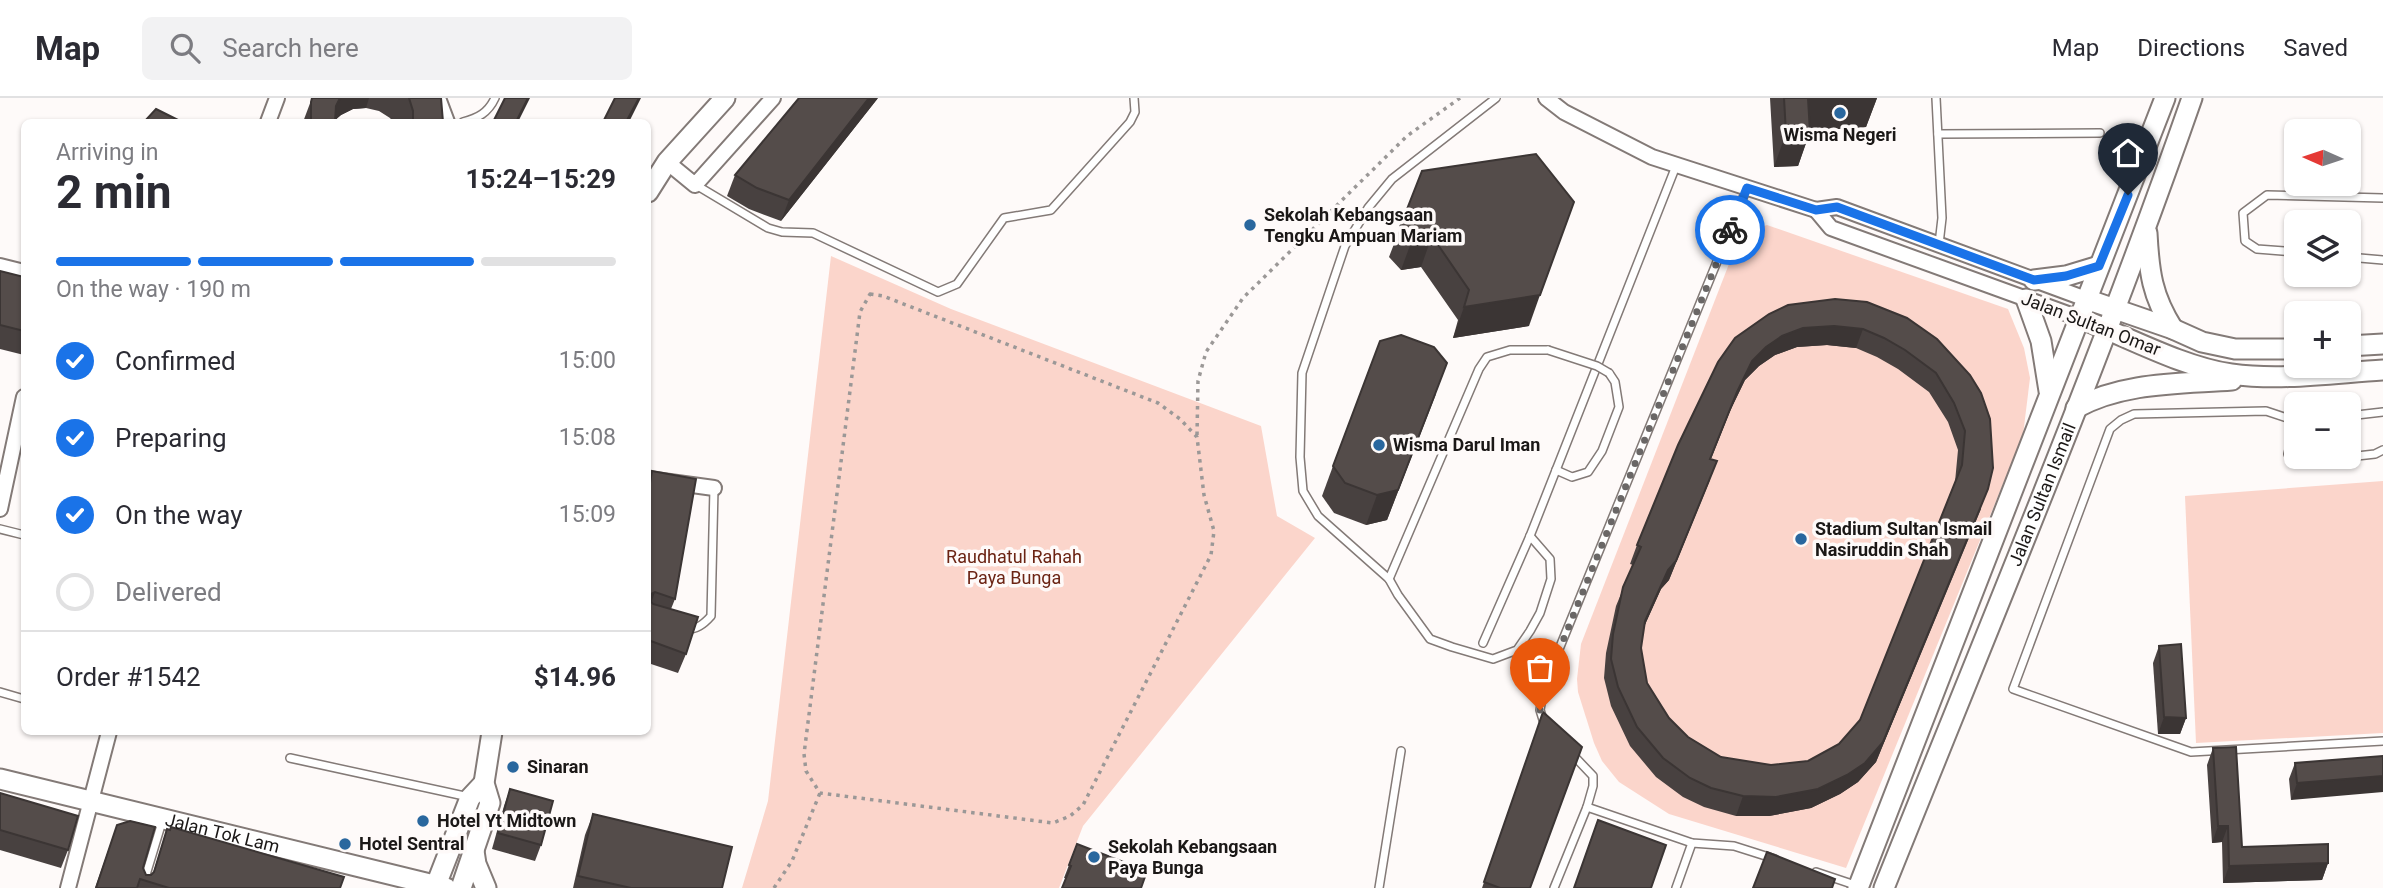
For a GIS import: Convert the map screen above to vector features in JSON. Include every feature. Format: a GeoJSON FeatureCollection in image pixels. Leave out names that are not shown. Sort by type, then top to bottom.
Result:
{"type":"FeatureCollection","features":[{"type":"Feature","properties":{"kind":"main road"},"geometry":{"type":"LineString","coordinates":[[651,187],[667,162],[725,98]]}},
{"type":"Feature","properties":{"kind":"main road","name":"Jalan Sultan Ismail"},"geometry":{"type":"LineString","coordinates":[[1859,887],[2165,98]]}},
{"type":"Feature","properties":{"kind":"main road","name":"Jalan Sultan Ismail"},"geometry":{"type":"LineString","coordinates":[[1884,888],[2115,309],[2192,98]]}},
{"type":"Feature","properties":{"kind":"main road"},"geometry":{"type":"LineString","coordinates":[[2146,229],[2152,286],[2160,308],[2173,329]]}},
{"type":"Feature","properties":{"kind":"main road"},"geometry":{"type":"LineString","coordinates":[[2034,280],[2066,276],[2099,266]]}},
{"type":"Feature","properties":{"kind":"main road"},"geometry":{"type":"LineString","coordinates":[[2026,299],[2041,341],[2050,396]]}},
{"type":"Feature","properties":{"kind":"main road"},"geometry":{"type":"LineString","coordinates":[[2086,299],[2173,329],[2202,342],[2235,349],[2284,349]]}},
{"type":"Feature","properties":{"kind":"main road","name":"Jalan Sultan Omar"},"geometry":{"type":"LineString","coordinates":[[2079,318],[2193,364],[2231,374],[2271,376],[2383,370]]}},
{"type":"Feature","properties":{"kind":"main road"},"geometry":{"type":"LineString","coordinates":[[2361,345],[2383,344]]}},
{"type":"Feature","properties":{"kind":"main road"},"geometry":{"type":"LineString","coordinates":[[2076,408],[2094,398],[2132,388],[2271,376]]}},
{"type":"Feature","properties":{"kind":"main road"},"geometry":{"type":"LineString","coordinates":[[448,886],[474,849],[489,803],[484,783],[492,735]]}},
{"type":"Feature","properties":{"kind":"main road","name":"Jalan Tok Lam"},"geometry":{"type":"LineString","coordinates":[[3,783],[448,886]]}},
{"type":"Feature","properties":{"kind":"main road"},"geometry":{"type":"LineString","coordinates":[[448,886],[446,862],[470,797],[484,783]]}},
{"type":"Feature","properties":{"kind":"main road"},"geometry":{"type":"LineString","coordinates":[[474,849],[476,864],[486,888]]}},
{"type":"Feature","properties":{"kind":"main road"},"geometry":{"type":"LineString","coordinates":[[408,877],[426,874],[446,862]]}},
{"type":"Feature","properties":{"kind":"street"},"geometry":{"type":"LineString","coordinates":[[269,119],[277,98]]}},
{"type":"Feature","properties":{"kind":"street"},"geometry":{"type":"LineString","coordinates":[[438,98],[446,119]]}},
{"type":"Feature","properties":{"kind":"street"},"geometry":{"type":"LineString","coordinates":[[667,162],[695,185],[773,98]]}},
{"type":"Feature","properties":{"kind":"street","name":"Jalan Sultan Omar"},"geometry":{"type":"LineString","coordinates":[[1546,98],[1564,112],[1676,166],[1816,210],[1837,207],[2086,299]]}},
{"type":"Feature","properties":{"kind":"street","name":"Jalan Sultan Omar"},"geometry":{"type":"LineString","coordinates":[[1816,210],[1831,228],[2079,318]]}},
{"type":"Feature","properties":{"kind":"street"},"geometry":{"type":"LineString","coordinates":[[1933,265],[1939,245]]}},
{"type":"Feature","properties":{"kind":"street"},"geometry":{"type":"LineString","coordinates":[[0,266],[21,271]]}},
{"type":"Feature","properties":{"kind":"street"},"geometry":{"type":"LineString","coordinates":[[0,509],[21,411]]}},
{"type":"Feature","properties":{"kind":"street"},"geometry":{"type":"LineString","coordinates":[[651,479],[714,488]]}},
{"type":"Feature","properties":{"kind":"street"},"geometry":{"type":"LineString","coordinates":[[68,888],[108,735]]}},
{"type":"Feature","properties":{"kind":"lane"},"geometry":{"type":"LineString","coordinates":[[474,119],[491,107],[495,98]]}},
{"type":"Feature","properties":{"kind":"lane"},"geometry":{"type":"LineString","coordinates":[[695,185],[768,228],[782,232],[813,233],[939,292],[957,284],[1004,218],[1051,210],[1130,122],[1135,113],[1134,98]]}},
{"type":"Feature","properties":{"kind":"lane"},"geometry":{"type":"LineString","coordinates":[[1496,98],[1392,179],[1368,208],[1345,246],[1301,373],[1300,457],[1303,491],[1318,516],[1390,579],[1398,595],[1430,639],[1493,659],[1517,650],[1540,612],[1551,579],[1550,559],[1530,536]]}},
{"type":"Feature","properties":{"kind":"lane"},"geometry":{"type":"LineString","coordinates":[[1936,98],[1942,218],[1939,245]]}},
{"type":"Feature","properties":{"kind":"lane"},"geometry":{"type":"LineString","coordinates":[[1938,134],[2100,133]]}},
{"type":"Feature","properties":{"kind":"lane"},"geometry":{"type":"LineString","coordinates":[[1483,643],[1530,536],[1676,166]]}},
{"type":"Feature","properties":{"kind":"lane"},"geometry":{"type":"LineString","coordinates":[[1546,728],[1540,710],[1545,685],[1747,188]]}},
{"type":"Feature","properties":{"kind":"lane"},"geometry":{"type":"LineString","coordinates":[[2284,251],[2257,250],[2245,242],[2243,213],[2267,195],[2383,198]]}},
{"type":"Feature","properties":{"kind":"lane"},"geometry":{"type":"LineString","coordinates":[[2361,258],[2383,260]]}},
{"type":"Feature","properties":{"kind":"lane"},"geometry":{"type":"LineString","coordinates":[[1390,579],[1479,369],[1487,357],[1510,350],[1548,350],[1597,366],[1609,373],[1615,382],[1619,407],[1602,451],[1588,472],[1572,477],[1556,470]]}},
{"type":"Feature","properties":{"kind":"lane"},"geometry":{"type":"LineString","coordinates":[[2284,417],[2266,411],[2134,414],[2110,429],[2013,689],[2191,752],[2383,741]]}},
{"type":"Feature","properties":{"kind":"lane"},"geometry":{"type":"LineString","coordinates":[[2361,415],[2383,412]]}},
{"type":"Feature","properties":{"kind":"lane"},"geometry":{"type":"LineString","coordinates":[[2361,456],[2383,450]]}},
{"type":"Feature","properties":{"kind":"lane"},"geometry":{"type":"LineString","coordinates":[[672,626],[684,630],[694,629],[711,616],[714,488]]}},
{"type":"Feature","properties":{"kind":"lane"},"geometry":{"type":"LineString","coordinates":[[0,529],[21,534]]}},
{"type":"Feature","properties":{"kind":"lane"},"geometry":{"type":"LineString","coordinates":[[0,692],[21,698]]}},
{"type":"Feature","properties":{"kind":"lane"},"geometry":{"type":"LineString","coordinates":[[1554,888],[1593,786],[1593,776],[1565,747]]}},
{"type":"Feature","properties":{"kind":"lane"},"geometry":{"type":"LineString","coordinates":[[1378,888],[1402,751]]}},
{"type":"Feature","properties":{"kind":"lane"},"geometry":{"type":"LineString","coordinates":[[290,758],[470,797]]}},
{"type":"Feature","properties":{"kind":"lane"},"geometry":{"type":"LineString","coordinates":[[1587,807],[1692,843],[1734,846],[1784,862]]}},
{"type":"Feature","properties":{"kind":"lane"},"geometry":{"type":"LineString","coordinates":[[142,888],[163,819]]}},
{"type":"Feature","properties":{"kind":"lane"},"geometry":{"type":"LineString","coordinates":[[1676,888],[1692,843]]}},
{"type":"Feature","properties":{"kind":"lane"},"geometry":{"type":"LineString","coordinates":[[1809,870],[1859,887]]}},
{"type":"Feature","properties":{"kind":"path"},"geometry":{"type":"LineString","coordinates":[[820,793],[1053,823],[1070,816],[1083,805],[1211,555],[1214,531],[1204,495],[1197,437],[1198,381],[1206,352],[1243,298],[1407,136],[1460,98]]}},
{"type":"Feature","properties":{"kind":"path"},"geometry":{"type":"LineString","coordinates":[[820,793],[806,771],[804,754],[860,312],[870,295],[883,296],[1158,402],[1197,437]]}},
{"type":"Feature","properties":{"kind":"path"},"geometry":{"type":"LineString","coordinates":[[774,888],[792,861],[820,793]]}},
{"type":"Feature","properties":{"kind":"green space","name":"Stadium Sultan Ismail Nasiruddin Shah"},"geometry":{"type":"Polygon","coordinates":[[[1767,225],[2008,309],[2024,348],[2030,378],[2023,435],[1846,868],[1669,814],[1619,782],[1602,761],[1578,692],[1581,644],[1736,246],[1748,231],[1767,225]]]}},
{"type":"Feature","properties":{"kind":"green space","name":"Raudhatul Rahah Paya Bunga"},"geometry":{"type":"Polygon","coordinates":[[[831,256],[951,309],[1261,426],[1277,516],[1315,538],[1083,826],[1059,888],[742,888],[768,801],[831,256]]]}},
{"type":"Feature","properties":{"kind":"green space"},"geometry":{"type":"Polygon","coordinates":[[[2383,481],[2383,733],[2196,743],[2185,496],[2383,481]]]}},
{"type":"Feature","properties":{"kind":"building"},"geometry":{"type":"Polygon","coordinates":[[[312,98],[340,98],[336,106],[335,119],[311,119],[312,98]]]}},
{"type":"Feature","properties":{"kind":"building"},"geometry":{"type":"Polygon","coordinates":[[[409,98],[441,98],[443,119],[413,119],[409,98]]]}},
{"type":"Feature","properties":{"kind":"building"},"geometry":{"type":"Polygon","coordinates":[[[505,98],[528,98],[518,119],[494,119],[505,98]]]}},
{"type":"Feature","properties":{"kind":"building"},"geometry":{"type":"Polygon","coordinates":[[[615,98],[639,98],[628,119],[604,119],[615,98]]]}},
{"type":"Feature","properties":{"kind":"building"},"geometry":{"type":"Polygon","coordinates":[[[799,98],[869,98],[789,200],[757,188],[735,175],[799,98]]]}},
{"type":"Feature","properties":{"kind":"building"},"geometry":{"type":"Polygon","coordinates":[[[1784,98],[1808,98],[1810,132],[1786,133],[1784,98]]]}},
{"type":"Feature","properties":{"kind":"building"},"geometry":{"type":"Polygon","coordinates":[[[156,109],[176,119],[147,119],[156,109]]]}},
{"type":"Feature","properties":{"kind":"building"},"geometry":{"type":"Polygon","coordinates":[[[1536,154],[1574,202],[1540,295],[1464,307],[1469,290],[1432,236],[1412,240],[1400,227],[1422,171],[1536,154]]]}},
{"type":"Feature","properties":{"kind":"building"},"geometry":{"type":"Polygon","coordinates":[[[0,271],[21,276],[21,330],[0,325],[0,271]]]}},
{"type":"Feature","properties":{"kind":"building"},"geometry":{"type":"Polygon","coordinates":[[[1835,299],[1867,302],[1907,318],[1937,339],[1970,375],[1981,393],[1990,419],[1993,468],[1988,489],[1883,742],[1865,763],[1818,789],[1776,797],[1743,796],[1711,788],[1690,778],[1663,758],[1637,727],[1618,687],[1611,659],[1613,634],[1623,587],[1641,547],[1637,545],[1678,445],[1718,362],[1735,338],[1769,314],[1788,305],[1835,299]],[[1834,326],[1803,328],[1782,336],[1752,361],[1710,459],[1717,461],[1676,561],[1668,570],[1645,621],[1641,648],[1647,683],[1669,718],[1688,737],[1721,757],[1771,765],[1808,761],[1839,744],[1860,720],[1962,465],[1965,431],[1954,403],[1936,373],[1905,350],[1863,329],[1834,326]]]}},
{"type":"Feature","properties":{"kind":"building","name":"Wisma Darul Iman"},"geometry":{"type":"Polygon","coordinates":[[[1401,335],[1434,347],[1447,363],[1398,490],[1377,495],[1345,483],[1333,466],[1380,341],[1401,335]]]}},
{"type":"Feature","properties":{"kind":"building"},"geometry":{"type":"Polygon","coordinates":[[[652,471],[696,479],[675,599],[655,592],[651,594],[652,471]]]}},
{"type":"Feature","properties":{"kind":"building"},"geometry":{"type":"Polygon","coordinates":[[[651,602],[698,617],[686,654],[651,641],[651,602]]]}},
{"type":"Feature","properties":{"kind":"building"},"geometry":{"type":"Polygon","coordinates":[[[2181,644],[2186,718],[2164,717],[2159,646],[2181,644]]]}},
{"type":"Feature","properties":{"kind":"building"},"geometry":{"type":"Polygon","coordinates":[[[1543,712],[1582,747],[1530,888],[1500,888],[1484,882],[1543,712]]]}},
{"type":"Feature","properties":{"kind":"building"},"geometry":{"type":"Polygon","coordinates":[[[2236,747],[2242,847],[2328,844],[2328,863],[2229,866],[2228,826],[2218,826],[2213,748],[2236,747]]]}},
{"type":"Feature","properties":{"kind":"building"},"geometry":{"type":"Polygon","coordinates":[[[2383,756],[2383,776],[2297,783],[2295,763],[2383,756]]]}},
{"type":"Feature","properties":{"kind":"building"},"geometry":{"type":"Polygon","coordinates":[[[510,789],[553,801],[541,845],[498,833],[510,789]]]}},
{"type":"Feature","properties":{"kind":"building"},"geometry":{"type":"Polygon","coordinates":[[[0,793],[78,816],[68,850],[0,830],[0,793]]]}},
{"type":"Feature","properties":{"kind":"building"},"geometry":{"type":"Polygon","coordinates":[[[593,814],[732,847],[722,888],[631,888],[578,876],[593,814]]]}},
{"type":"Feature","properties":{"kind":"building"},"geometry":{"type":"Polygon","coordinates":[[[1598,820],[1666,845],[1651,888],[1574,888],[1598,820]]]}},
{"type":"Feature","properties":{"kind":"building"},"geometry":{"type":"Polygon","coordinates":[[[130,821],[155,827],[143,868],[146,875],[154,872],[167,829],[170,830],[171,827],[344,877],[340,888],[169,888],[140,879],[137,888],[96,888],[117,825],[130,821]]]}},
{"type":"Feature","properties":{"kind":"building","name":"Sekolah Kebangsaan Paya Bunga"},"geometry":{"type":"Polygon","coordinates":[[[1077,844],[1147,871],[1141,888],[1062,888],[1077,844]]]}},
{"type":"Feature","properties":{"kind":"building"},"geometry":{"type":"Polygon","coordinates":[[[1767,852],[1835,879],[1832,888],[1753,888],[1767,852]]]}},
{"type":"Feature","properties":{"kind":"way so far"},"geometry":{"type":"LineString","coordinates":[[1540,710],[1545,685],[1730,230]]}},
{"type":"Feature","properties":{"kind":"place","name":"Wisma Negeri"},"geometry":{"type":"Point","coordinates":[1840,113]}},
{"type":"Feature","properties":{"kind":"place","name":"Sekolah Kebangsaan Tengku Ampuan Mariam"},"geometry":{"type":"Point","coordinates":[1250,225]}},
{"type":"Feature","properties":{"kind":"place","name":"Wisma Darul Iman"},"geometry":{"type":"Point","coordinates":[1379,445]}},
{"type":"Feature","properties":{"kind":"place","name":"Stadium Sultan Ismail Nasiruddin Shah"},"geometry":{"type":"Point","coordinates":[1801,539]}},
{"type":"Feature","properties":{"kind":"place","name":"Sinaran"},"geometry":{"type":"Point","coordinates":[513,767]}},
{"type":"Feature","properties":{"kind":"place","name":"Hotel Yt Midtown"},"geometry":{"type":"Point","coordinates":[423,821]}},
{"type":"Feature","properties":{"kind":"place","name":"Hotel Sentral"},"geometry":{"type":"Point","coordinates":[345,844]}},
{"type":"Feature","properties":{"kind":"place","name":"Sekolah Kebangsaan Paya Bunga"},"geometry":{"type":"Point","coordinates":[1094,857]}},
{"type":"Feature","properties":{"kind":"route"},"geometry":{"type":"LineString","coordinates":[[1730,230],[1747,188],[1816,210],[1837,207],[2034,280],[2077,274],[2099,266],[2128,195]]}}]}
